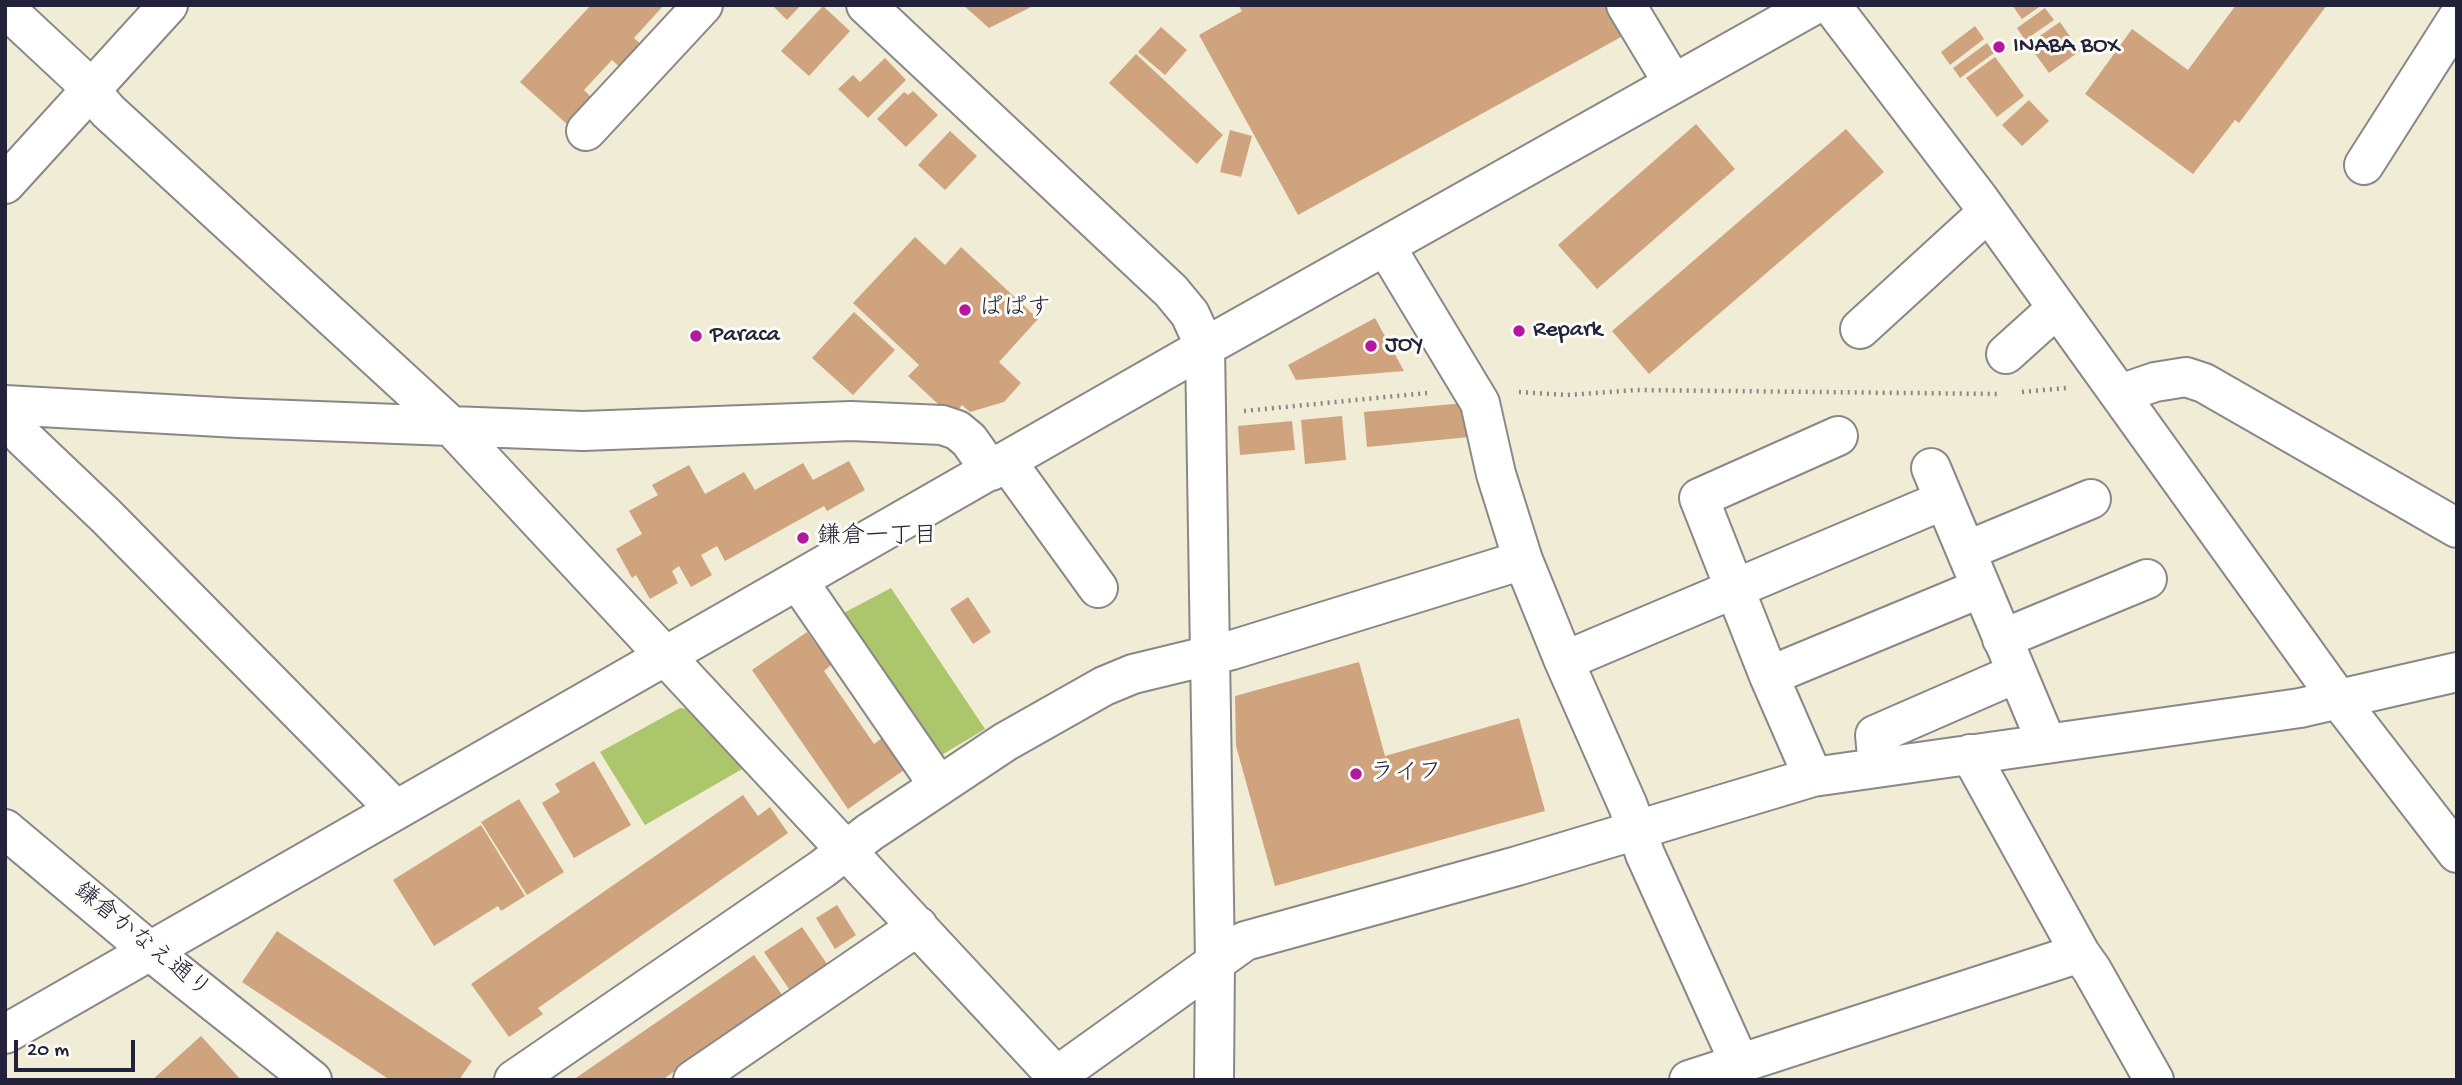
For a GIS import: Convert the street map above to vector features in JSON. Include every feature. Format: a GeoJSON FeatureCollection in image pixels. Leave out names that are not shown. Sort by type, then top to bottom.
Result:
{"type":"FeatureCollection","features":[{"type":"Feature","properties":{"kind":"street"},"geometry":{"type":"LineString","coordinates":[[5,184],[168,5]]}},
{"type":"Feature","properties":{"kind":"street"},"geometry":{"type":"LineString","coordinates":[[586,131],[704,5]]}},
{"type":"Feature","properties":{"kind":"street"},"geometry":{"type":"LineString","coordinates":[[866,5],[1171,291],[1190,314],[1205,347],[1215,961],[1214,1080]]}},
{"type":"Feature","properties":{"kind":"street"},"geometry":{"type":"LineString","coordinates":[[1626,5],[1673,83]]}},
{"type":"Feature","properties":{"kind":"street"},"geometry":{"type":"LineString","coordinates":[[5,1034],[1205,347],[1814,5]]}},
{"type":"Feature","properties":{"kind":"street"},"geometry":{"type":"LineString","coordinates":[[1831,5],[1988,212],[2339,700],[2457,853]]}},
{"type":"Feature","properties":{"kind":"street"},"geometry":{"type":"LineString","coordinates":[[5,8],[77,75],[118,120],[450,425],[918,926],[1056,1078],[1245,941],[1517,866],[1813,777],[2300,708],[2457,672]]}},
{"type":"Feature","properties":{"kind":"street"},"geometry":{"type":"LineString","coordinates":[[2365,166],[2457,19]]}},
{"type":"Feature","properties":{"kind":"street"},"geometry":{"type":"LineString","coordinates":[[1860,329],[1988,212]]}},
{"type":"Feature","properties":{"kind":"street"},"geometry":{"type":"LineString","coordinates":[[1386,247],[1480,403],[1517,562],[1564,661],[1740,1064]]}},
{"type":"Feature","properties":{"kind":"street"},"geometry":{"type":"LineString","coordinates":[[2006,354],[2057,308]]}},
{"type":"Feature","properties":{"kind":"street"},"geometry":{"type":"LineString","coordinates":[[2120,394],[2155,382],[2186,377],[2204,383],[2457,528]]}},
{"type":"Feature","properties":{"kind":"street"},"geometry":{"type":"LineString","coordinates":[[5,406],[583,431],[850,421],[942,425],[957,430],[999,466],[1098,588]]}},
{"type":"Feature","properties":{"kind":"street"},"geometry":{"type":"LineString","coordinates":[[5,406],[23,437],[106,516],[395,809]]}},
{"type":"Feature","properties":{"kind":"street"},"geometry":{"type":"LineString","coordinates":[[1813,777],[1769,677],[1699,498],[1838,436]]}},
{"type":"Feature","properties":{"kind":"street"},"geometry":{"type":"LineString","coordinates":[[1564,661],[1734,589],[1937,484],[2047,744]]}},
{"type":"Feature","properties":{"kind":"street"},"geometry":{"type":"LineString","coordinates":[[1966,551],[2091,499]]}},
{"type":"Feature","properties":{"kind":"street"},"geometry":{"type":"LineString","coordinates":[[514,1080],[939,786],[1016,735],[1104,686],[1133,674],[1232,650],[1517,562]]}},
{"type":"Feature","properties":{"kind":"street"},"geometry":{"type":"LineString","coordinates":[[2002,639],[2147,579]]}},
{"type":"Feature","properties":{"kind":"street"},"geometry":{"type":"LineString","coordinates":[[798,581],[939,786]]}},
{"type":"Feature","properties":{"kind":"street"},"geometry":{"type":"LineString","coordinates":[[1769,677],[1981,588]]}},
{"type":"Feature","properties":{"kind":"street"},"geometry":{"type":"LineString","coordinates":[[1878,767],[1875,735],[2017,673]]}},
{"type":"Feature","properties":{"kind":"street"},"geometry":{"type":"LineString","coordinates":[[1970,754],[2154,1080]]}},
{"type":"Feature","properties":{"kind":"street","name":"鎌倉かなえ通り"},"geometry":{"type":"LineString","coordinates":[[5,829],[150,951],[312,1080]]}},
{"type":"Feature","properties":{"kind":"street"},"geometry":{"type":"LineString","coordinates":[[693,1080],[918,926]]}},
{"type":"Feature","properties":{"kind":"street"},"geometry":{"type":"LineString","coordinates":[[1689,1080],[2080,953]]}},
{"type":"Feature","properties":{"kind":"path"},"geometry":{"type":"LineString","coordinates":[[1235,412],[1471,388],[1567,395],[1636,390],[1987,396],[2074,388]]}},
{"type":"Feature","properties":{"kind":"green space"},"geometry":{"type":"Polygon","coordinates":[[[891,588],[985,729],[935,759],[838,616],[891,588]]]}},
{"type":"Feature","properties":{"kind":"green space"},"geometry":{"type":"Polygon","coordinates":[[[680,708],[688,709],[744,768],[645,825],[600,752],[680,708]]]}},
{"type":"Feature","properties":{"kind":"building"},"geometry":{"type":"Polygon","coordinates":[[[591,5],[664,5],[634,38],[650,53],[629,76],[612,60],[584,90],[592,98],[568,125],[520,82],[591,5]]]}},
{"type":"Feature","properties":{"kind":"building"},"geometry":{"type":"Polygon","coordinates":[[[772,5],[801,5],[787,20],[772,5]]]}},
{"type":"Feature","properties":{"kind":"building"},"geometry":{"type":"Polygon","coordinates":[[[963,5],[1035,5],[989,28],[963,5]]]}},
{"type":"Feature","properties":{"kind":"building"},"geometry":{"type":"Polygon","coordinates":[[[1238,5],[1604,5],[1621,37],[1298,215],[1199,35],[1242,11],[1238,5]]]}},
{"type":"Feature","properties":{"kind":"building"},"geometry":{"type":"Polygon","coordinates":[[[2012,5],[2042,5],[2022,19],[2012,5]]]}},
{"type":"Feature","properties":{"kind":"building"},"geometry":{"type":"Polygon","coordinates":[[[2236,5],[2327,5],[2239,123],[2235,120],[2193,174],[2085,94],[2132,29],[2188,70],[2236,5]]]}},
{"type":"Feature","properties":{"kind":"building"},"geometry":{"type":"Polygon","coordinates":[[[823,6],[850,31],[809,76],[781,51],[823,6]]]}},
{"type":"Feature","properties":{"kind":"building"},"geometry":{"type":"Polygon","coordinates":[[[2045,8],[2054,20],[2025,40],[2017,28],[2045,8]]]}},
{"type":"Feature","properties":{"kind":"building"},"geometry":{"type":"Polygon","coordinates":[[[2060,22],[2080,51],[2049,73],[2028,44],[2060,22]]]}},
{"type":"Feature","properties":{"kind":"building"},"geometry":{"type":"Polygon","coordinates":[[[1975,26],[1984,39],[1950,65],[1941,52],[1975,26]]]}},
{"type":"Feature","properties":{"kind":"building"},"geometry":{"type":"Polygon","coordinates":[[[1161,27],[1187,50],[1165,75],[1138,52],[1161,27]]]}},
{"type":"Feature","properties":{"kind":"building"},"geometry":{"type":"Polygon","coordinates":[[[1987,43],[1994,53],[1960,78],[1953,68],[1987,43]]]}},
{"type":"Feature","properties":{"kind":"building"},"geometry":{"type":"Polygon","coordinates":[[[1136,54],[1223,135],[1197,164],[1109,83],[1136,54]]]}},
{"type":"Feature","properties":{"kind":"building"},"geometry":{"type":"Polygon","coordinates":[[[1995,57],[2024,96],[1997,117],[1966,78],[1995,57]]]}},
{"type":"Feature","properties":{"kind":"building"},"geometry":{"type":"Polygon","coordinates":[[[885,58],[906,80],[868,118],[838,89],[853,75],[860,82],[885,58]]]}},
{"type":"Feature","properties":{"kind":"building"},"geometry":{"type":"Polygon","coordinates":[[[913,91],[938,115],[906,147],[877,119],[904,92],[908,95],[913,91]]]}},
{"type":"Feature","properties":{"kind":"building"},"geometry":{"type":"Polygon","coordinates":[[[2029,100],[2049,121],[2022,146],[2002,125],[2029,100]]]}},
{"type":"Feature","properties":{"kind":"building"},"geometry":{"type":"Polygon","coordinates":[[[1696,124],[1735,169],[1597,289],[1558,245],[1696,124]]]}},
{"type":"Feature","properties":{"kind":"building"},"geometry":{"type":"Polygon","coordinates":[[[1846,129],[1884,172],[1649,374],[1612,331],[1846,129]]]}},
{"type":"Feature","properties":{"kind":"building"},"geometry":{"type":"Polygon","coordinates":[[[1230,130],[1252,136],[1241,177],[1220,172],[1230,130]]]}},
{"type":"Feature","properties":{"kind":"building"},"geometry":{"type":"Polygon","coordinates":[[[950,131],[977,156],[945,190],[918,165],[950,131]]]}},
{"type":"Feature","properties":{"kind":"building"},"geometry":{"type":"Polygon","coordinates":[[[915,237],[945,265],[961,247],[1038,319],[999,362],[1021,383],[1004,402],[970,412],[962,405],[952,417],[908,376],[919,365],[853,303],[915,237]]]}},
{"type":"Feature","properties":{"kind":"building"},"geometry":{"type":"Polygon","coordinates":[[[854,312],[895,350],[853,395],[812,358],[854,312]]]}},
{"type":"Feature","properties":{"kind":"building"},"geometry":{"type":"Polygon","coordinates":[[[1375,318],[1404,371],[1296,380],[1288,365],[1375,318]]]}},
{"type":"Feature","properties":{"kind":"building"},"geometry":{"type":"Polygon","coordinates":[[[1465,403],[1469,437],[1367,447],[1364,412],[1465,403]]]}},
{"type":"Feature","properties":{"kind":"building"},"geometry":{"type":"Polygon","coordinates":[[[1342,416],[1346,460],[1305,464],[1301,420],[1342,416]]]}},
{"type":"Feature","properties":{"kind":"building"},"geometry":{"type":"Polygon","coordinates":[[[1292,421],[1295,450],[1240,455],[1238,426],[1292,421]]]}},
{"type":"Feature","properties":{"kind":"building"},"geometry":{"type":"Polygon","coordinates":[[[849,461],[865,490],[827,511],[824,506],[725,561],[717,546],[701,555],[712,575],[691,587],[679,566],[672,571],[678,583],[650,599],[636,575],[632,578],[616,549],[642,534],[629,511],[658,495],[652,485],[689,465],[705,494],[744,472],[755,490],[803,463],[813,480],[849,461]]]}},
{"type":"Feature","properties":{"kind":"building"},"geometry":{"type":"Polygon","coordinates":[[[968,597],[991,632],[973,644],[950,609],[968,597]]]}},
{"type":"Feature","properties":{"kind":"building"},"geometry":{"type":"Polygon","coordinates":[[[807,632],[831,665],[824,671],[874,744],[882,738],[904,770],[848,809],[752,670],[807,632]]]}},
{"type":"Feature","properties":{"kind":"building"},"geometry":{"type":"Polygon","coordinates":[[[1359,662],[1385,756],[1519,718],[1545,811],[1275,886],[1236,746],[1235,696],[1359,662]]]}},
{"type":"Feature","properties":{"kind":"building"},"geometry":{"type":"Polygon","coordinates":[[[594,761],[631,825],[574,858],[542,803],[560,792],[555,784],[594,761]]]}},
{"type":"Feature","properties":{"kind":"building"},"geometry":{"type":"Polygon","coordinates":[[[743,795],[758,816],[770,807],[788,833],[538,1008],[543,1014],[509,1037],[471,984],[743,795]]]}},
{"type":"Feature","properties":{"kind":"building"},"geometry":{"type":"Polygon","coordinates":[[[519,799],[564,872],[527,895],[481,822],[519,799]]]}},
{"type":"Feature","properties":{"kind":"building"},"geometry":{"type":"Polygon","coordinates":[[[481,825],[525,896],[501,911],[498,906],[434,946],[393,880],[481,825]]]}},
{"type":"Feature","properties":{"kind":"building"},"geometry":{"type":"Polygon","coordinates":[[[837,905],[856,935],[835,949],[816,918],[837,905]]]}},
{"type":"Feature","properties":{"kind":"building"},"geometry":{"type":"Polygon","coordinates":[[[802,927],[827,964],[789,989],[764,952],[802,927]]]}},
{"type":"Feature","properties":{"kind":"building"},"geometry":{"type":"Polygon","coordinates":[[[277,931],[472,1061],[459,1080],[390,1080],[242,982],[277,931]]]}},
{"type":"Feature","properties":{"kind":"building"},"geometry":{"type":"Polygon","coordinates":[[[754,955],[783,996],[662,1080],[573,1080],[754,955]]]}},
{"type":"Feature","properties":{"kind":"building"},"geometry":{"type":"Polygon","coordinates":[[[201,1036],[241,1080],[152,1080],[201,1036]]]}},
{"type":"Feature","properties":{"kind":"place","name":"INABA BOX"},"geometry":{"type":"Point","coordinates":[1999,47]}},
{"type":"Feature","properties":{"kind":"place","name":"ぱぱす"},"geometry":{"type":"Point","coordinates":[965,310]}},
{"type":"Feature","properties":{"kind":"place","name":"Repark"},"geometry":{"type":"Point","coordinates":[1519,331]}},
{"type":"Feature","properties":{"kind":"place","name":"Paraca"},"geometry":{"type":"Point","coordinates":[696,336]}},
{"type":"Feature","properties":{"kind":"place","name":"JOY"},"geometry":{"type":"Point","coordinates":[1371,346]}},
{"type":"Feature","properties":{"kind":"place","name":"鎌倉一丁目"},"geometry":{"type":"Point","coordinates":[803,538]}},
{"type":"Feature","properties":{"kind":"place","name":"ライフ"},"geometry":{"type":"Point","coordinates":[1356,774]}}]}
